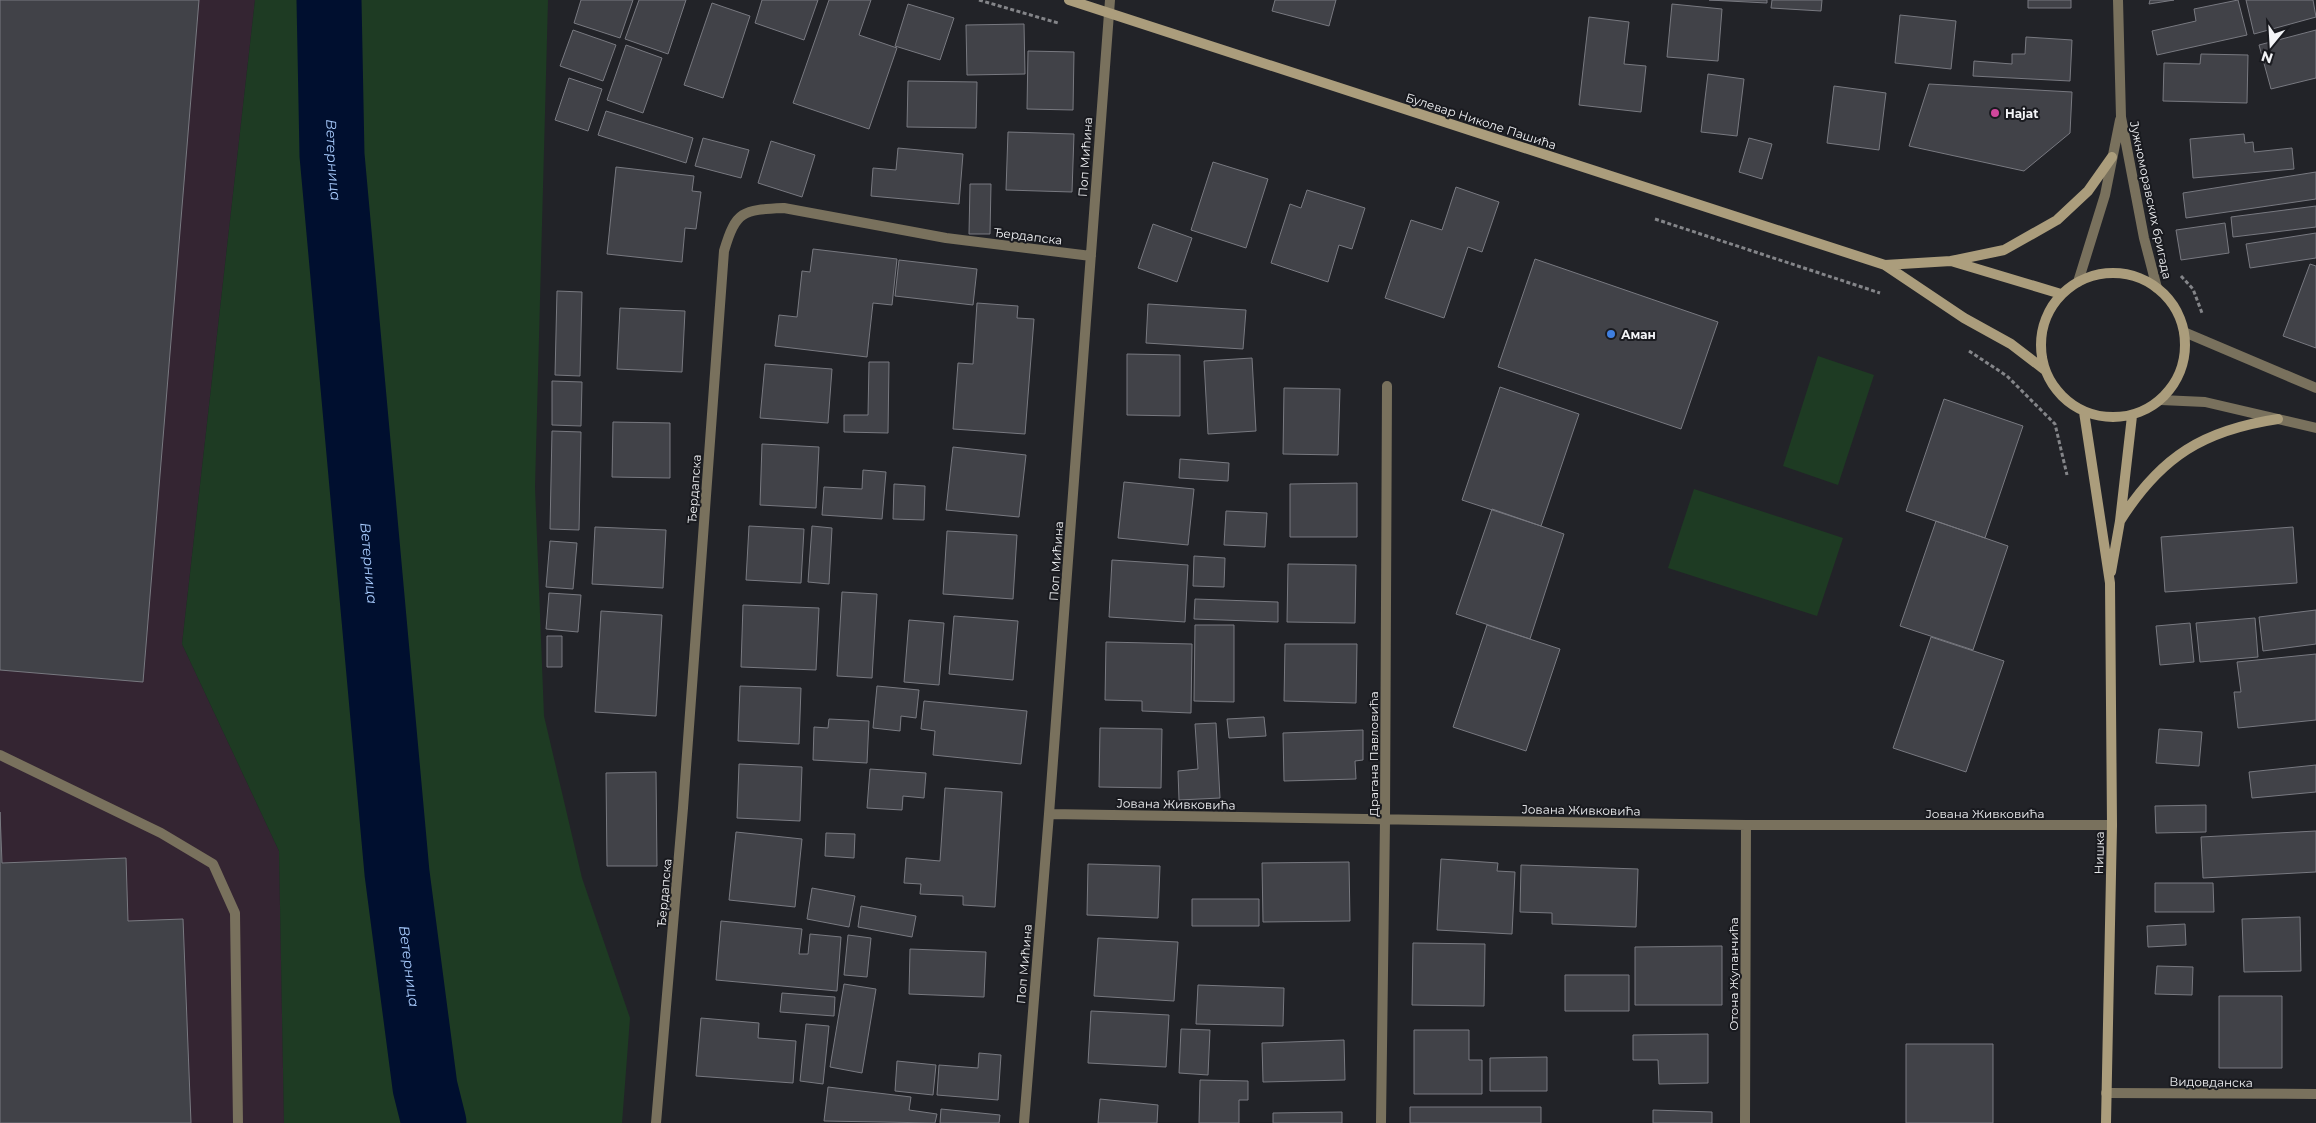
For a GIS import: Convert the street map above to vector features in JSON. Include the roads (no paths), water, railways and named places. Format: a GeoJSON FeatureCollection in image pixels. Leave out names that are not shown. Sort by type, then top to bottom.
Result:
{"type":"FeatureCollection","features":[{"type":"Feature","properties":{"kind":"main road","name":"Булевар Николе Пашића"},"geometry":{"type":"LineString","coordinates":[[1069,0],[1885,265],[1964,318],[2011,344],[2045,370]]}},
{"type":"Feature","properties":{"kind":"main road"},"geometry":{"type":"LineString","coordinates":[[1951,261],[2004,250],[2057,220],[2088,191],[2112,157]]}},
{"type":"Feature","properties":{"kind":"main road","name":"Булевар Николе Пашића"},"geometry":{"type":"LineString","coordinates":[[1885,265],[1951,261],[2061,294]]}},
{"type":"Feature","properties":{"kind":"main road"},"geometry":{"type":"LineString","coordinates":[[2118,273],[2139,277],[2157,288],[2170,300],[2179,315],[2184,332],[2186,347],[2179,376],[2161,400],[2132,416],[2108,417],[2084,412],[2071,404],[2055,390],[2045,370],[2040,350],[2042,330],[2049,310],[2061,294],[2078,282],[2097,274],[2118,273]]}},
{"type":"Feature","properties":{"kind":"main road"},"geometry":{"type":"LineString","coordinates":[[2084,412],[2110,583]]}},
{"type":"Feature","properties":{"kind":"main road"},"geometry":{"type":"LineString","coordinates":[[2110,583],[2120,521],[2132,416]]}},
{"type":"Feature","properties":{"kind":"main road"},"geometry":{"type":"LineString","coordinates":[[2120,521],[2146,484],[2166,464],[2186,449],[2214,434],[2247,424],[2278,419]]}},
{"type":"Feature","properties":{"kind":"main road","name":"Нишка"},"geometry":{"type":"LineString","coordinates":[[2106,1123],[2112,825],[2110,583]]}},
{"type":"Feature","properties":{"kind":"street","name":"Поп Мићина"},"geometry":{"type":"LineString","coordinates":[[1024,1123],[1110,0]]}},
{"type":"Feature","properties":{"kind":"street","name":"Јужноморавских бригада"},"geometry":{"type":"LineString","coordinates":[[2118,0],[2121,117],[2144,238],[2157,288]]}},
{"type":"Feature","properties":{"kind":"street","name":"Јужноморавских бригада"},"geometry":{"type":"LineString","coordinates":[[2078,282],[2105,194],[2121,117]]}},
{"type":"Feature","properties":{"kind":"street","name":"Ђердапска"},"geometry":{"type":"LineString","coordinates":[[656,1123],[684,808],[723,259],[731,226],[741,214],[760,209],[784,208],[946,238],[1091,256]]}},
{"type":"Feature","properties":{"kind":"street"},"geometry":{"type":"LineString","coordinates":[[2184,332],[2316,388]]}},
{"type":"Feature","properties":{"kind":"street","name":"Драгана Павловића"},"geometry":{"type":"LineString","coordinates":[[1381,1123],[1385,820],[1387,386]]}},
{"type":"Feature","properties":{"kind":"street"},"geometry":{"type":"LineString","coordinates":[[2161,400],[2205,402],[2316,428]]}},
{"type":"Feature","properties":{"kind":"street"},"geometry":{"type":"LineString","coordinates":[[0,754],[161,833],[213,864],[235,913],[238,1123]]}},
{"type":"Feature","properties":{"kind":"street","name":"Јована Живковића"},"geometry":{"type":"LineString","coordinates":[[1049,814],[1746,825],[2112,825]]}},
{"type":"Feature","properties":{"kind":"street","name":"Отона Жупанчића"},"geometry":{"type":"LineString","coordinates":[[1746,825],[1746,1123]]}},
{"type":"Feature","properties":{"kind":"street","name":"Видовданска"},"geometry":{"type":"LineString","coordinates":[[2106,1093],[2316,1094]]}},
{"type":"Feature","properties":{"kind":"waterway","name":"Ветерница"},"geometry":{"type":"LineString","coordinates":[[329,0],[332,155],[397,873],[425,1087],[434,1123]]}},
{"type":"Feature","properties":{"kind":"place","name":"Hajat"},"geometry":{"type":"Point","coordinates":[1995,113]}},
{"type":"Feature","properties":{"kind":"place","name":"Аман"},"geometry":{"type":"Point","coordinates":[1611,334]}}]}
